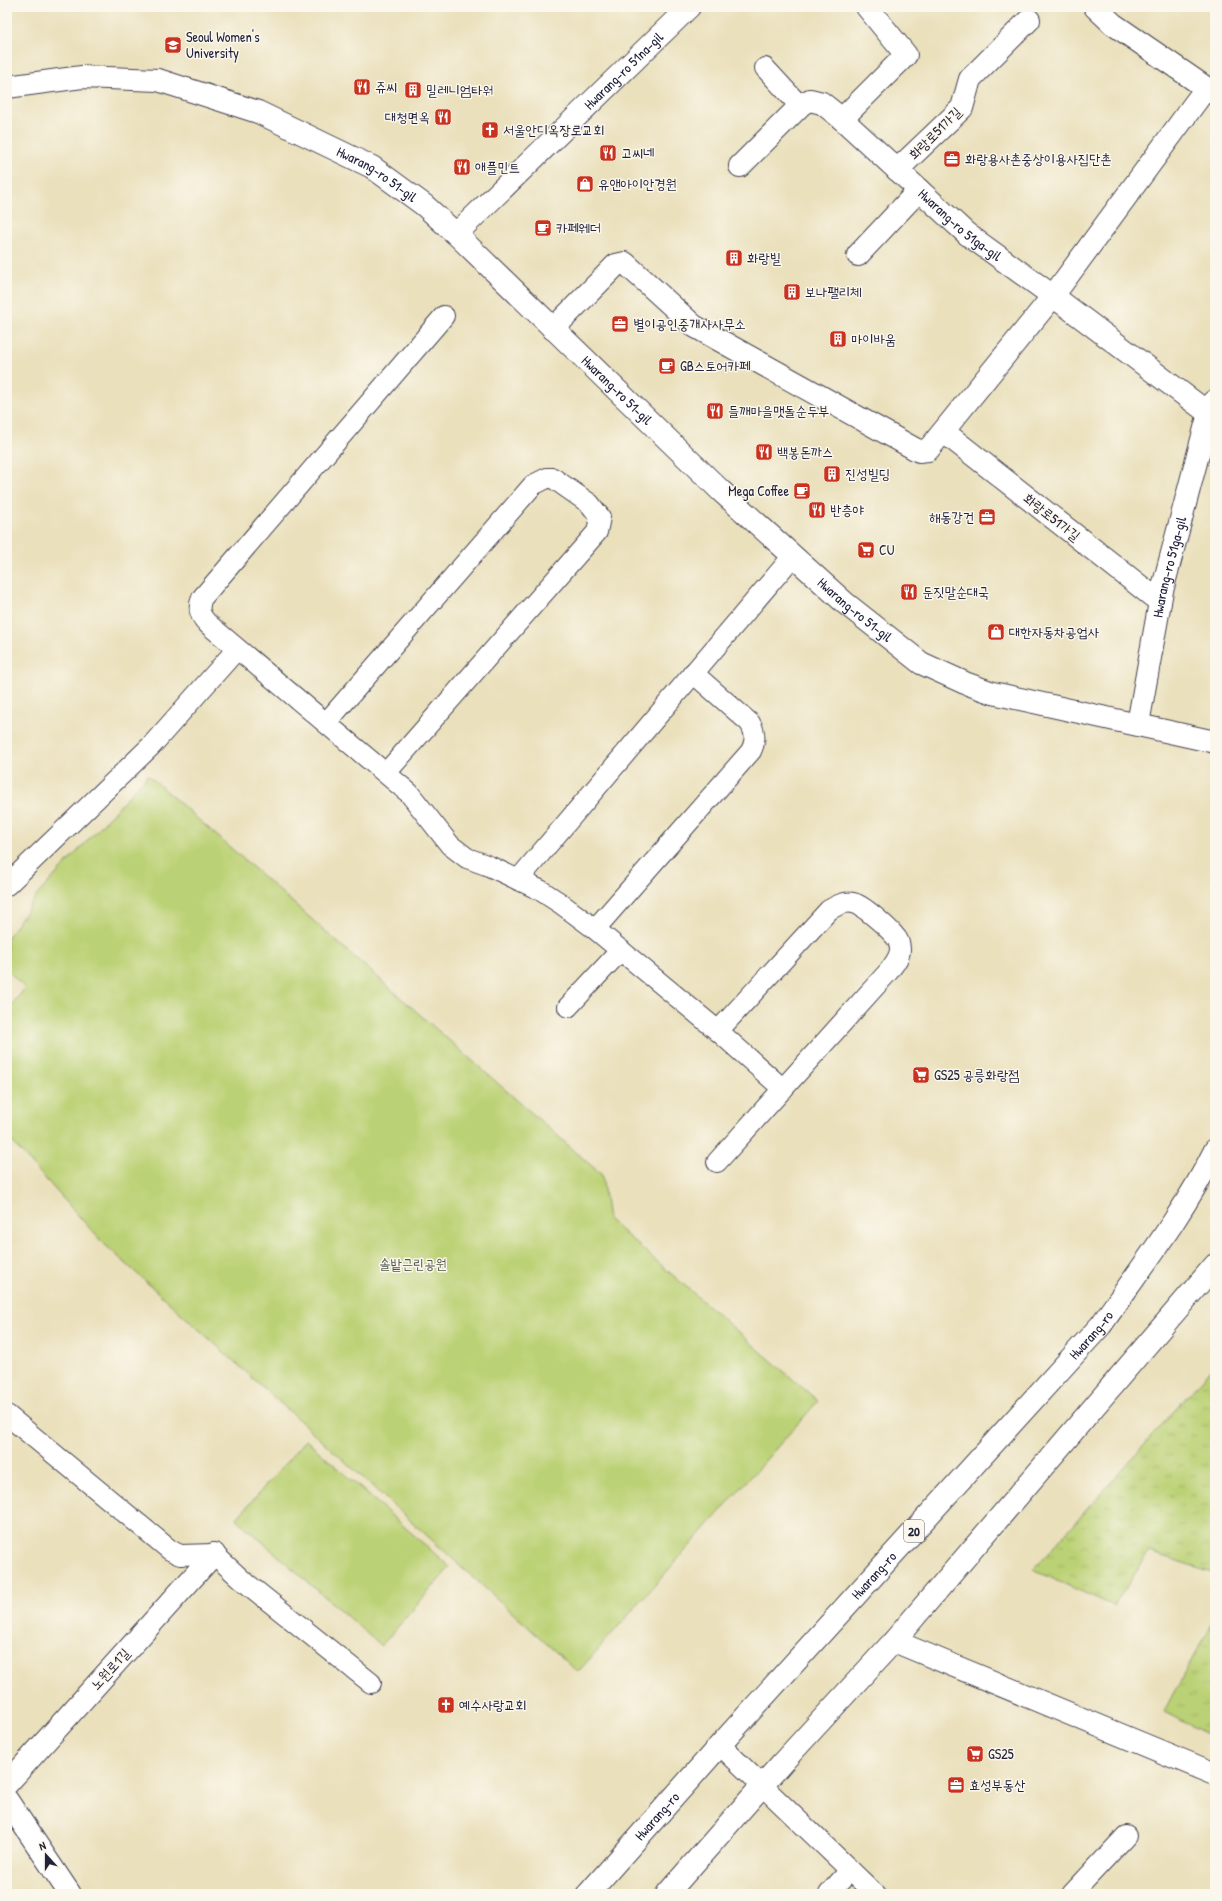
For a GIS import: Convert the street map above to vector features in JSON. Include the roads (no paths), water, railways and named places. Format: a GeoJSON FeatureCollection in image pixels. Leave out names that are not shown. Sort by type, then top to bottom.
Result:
{"type":"FeatureCollection","features":[{"type":"Feature","properties":{"kind":"street","name":"Hwarang-ro 51na-gil"},"geometry":{"type":"LineString","coordinates":[[456,234],[688,7]]}},
{"type":"Feature","properties":{"kind":"street"},"geometry":{"type":"LineString","coordinates":[[740,166],[800,106],[810,100],[816,100],[822,103],[842,119],[906,55],[867,7]]}},
{"type":"Feature","properties":{"kind":"street"},"geometry":{"type":"LineString","coordinates":[[554,329],[616,265],[625,263],[694,326],[915,449],[928,450],[1053,296],[1211,91],[1113,24],[1095,7]]}},
{"type":"Feature","properties":{"kind":"street","name":"화랑로51가길"},"geometry":{"type":"LineString","coordinates":[[897,170],[962,108],[970,79],[1029,20]]}},
{"type":"Feature","properties":{"kind":"street","name":"Hwarang-ro 51-gil"},"geometry":{"type":"LineString","coordinates":[[7,87],[82,77],[158,80],[251,110],[372,167],[424,205],[456,234],[721,491],[845,603],[906,653],[938,672],[993,693],[1215,742]]}},
{"type":"Feature","properties":{"kind":"street","name":"Hwarang-ro 51ga-gil"},"geometry":{"type":"LineString","coordinates":[[842,119],[967,234],[1213,410],[1160,602],[1138,724]]}},
{"type":"Feature","properties":{"kind":"street"},"geometry":{"type":"LineString","coordinates":[[858,255],[919,190]]}},
{"type":"Feature","properties":{"kind":"street","name":"화랑로51가길"},"geometry":{"type":"LineString","coordinates":[[944,432],[1160,602]]}},
{"type":"Feature","properties":{"kind":"street","name":"Hwarang-ro"},"geometry":{"type":"LineString","coordinates":[[588,1894],[720,1745],[1101,1325],[1155,1249],[1198,1184],[1215,1150]]}},
{"type":"Feature","properties":{"kind":"street"},"geometry":{"type":"LineString","coordinates":[[667,1894],[894,1641],[1215,1265]]}},
{"type":"Feature","properties":{"kind":"street","name":"노원로1길"},"geometry":{"type":"LineString","coordinates":[[7,1784],[214,1554]]}},
{"type":"Feature","properties":{"kind":"street"},"geometry":{"type":"LineString","coordinates":[[894,1641],[1215,1774]]}},
{"type":"Feature","properties":{"kind":"street"},"geometry":{"type":"LineString","coordinates":[[7,1800],[70,1894]]}},
{"type":"Feature","properties":{"kind":"lane"},"geometry":{"type":"LineString","coordinates":[[765,68],[800,106]]}},
{"type":"Feature","properties":{"kind":"lane"},"geometry":{"type":"LineString","coordinates":[[444,316],[202,598],[199,608],[201,616],[237,649],[409,793],[450,845],[467,858],[518,880],[553,898],[621,950],[718,1031],[783,1089]]}},
{"type":"Feature","properties":{"kind":"lane"},"geometry":{"type":"LineString","coordinates":[[326,723],[533,485],[547,478],[553,478],[590,504],[600,517],[598,532],[386,773]]}},
{"type":"Feature","properties":{"kind":"lane"},"geometry":{"type":"LineString","coordinates":[[518,880],[793,556]]}},
{"type":"Feature","properties":{"kind":"lane"},"geometry":{"type":"LineString","coordinates":[[7,885],[151,746],[237,649]]}},
{"type":"Feature","properties":{"kind":"lane"},"geometry":{"type":"LineString","coordinates":[[595,929],[751,751],[754,744],[753,729],[750,723],[693,673]]}},
{"type":"Feature","properties":{"kind":"lane"},"geometry":{"type":"LineString","coordinates":[[717,1162],[897,960],[900,951],[899,942],[895,936],[861,907],[854,903],[836,906],[829,910],[718,1031]]}},
{"type":"Feature","properties":{"kind":"lane"},"geometry":{"type":"LineString","coordinates":[[568,1007],[621,950]]}},
{"type":"Feature","properties":{"kind":"lane"},"geometry":{"type":"LineString","coordinates":[[7,1415],[170,1550],[180,1555],[214,1554],[242,1579],[371,1683]]}},
{"type":"Feature","properties":{"kind":"lane"},"geometry":{"type":"LineString","coordinates":[[720,1745],[875,1894]]}},
{"type":"Feature","properties":{"kind":"lane"},"geometry":{"type":"LineString","coordinates":[[1072,1894],[1126,1836]]}},
{"type":"Feature","properties":{"kind":"lane"},"geometry":{"type":"LineString","coordinates":[[829,1894],[850,1870]]}},
{"type":"Feature","properties":{"kind":"place","name":"Seoul Women's University"},"geometry":{"type":"Point","coordinates":[173,45]}},
{"type":"Feature","properties":{"kind":"place","name":"쥬씨"},"geometry":{"type":"Point","coordinates":[362,87]}},
{"type":"Feature","properties":{"kind":"place","name":"밀레니엄타워"},"geometry":{"type":"Point","coordinates":[413,90]}},
{"type":"Feature","properties":{"kind":"place","name":"대청면옥"},"geometry":{"type":"Point","coordinates":[443,117]}},
{"type":"Feature","properties":{"kind":"place","name":"서울안디옥장로교회"},"geometry":{"type":"Point","coordinates":[490,130]}},
{"type":"Feature","properties":{"kind":"place","name":"고씨네"},"geometry":{"type":"Point","coordinates":[608,153]}},
{"type":"Feature","properties":{"kind":"place","name":"화랑용사촌중상이용사집단촌"},"geometry":{"type":"Point","coordinates":[952,159]}},
{"type":"Feature","properties":{"kind":"place","name":"애플민트"},"geometry":{"type":"Point","coordinates":[462,167]}},
{"type":"Feature","properties":{"kind":"place","name":"유앤아이안경원"},"geometry":{"type":"Point","coordinates":[585,184]}},
{"type":"Feature","properties":{"kind":"place","name":"카페웨더"},"geometry":{"type":"Point","coordinates":[543,228]}},
{"type":"Feature","properties":{"kind":"place","name":"화랑빌"},"geometry":{"type":"Point","coordinates":[734,258]}},
{"type":"Feature","properties":{"kind":"place","name":"보나팰리체"},"geometry":{"type":"Point","coordinates":[792,292]}},
{"type":"Feature","properties":{"kind":"place","name":"별이공인중개사사무소"},"geometry":{"type":"Point","coordinates":[620,324]}},
{"type":"Feature","properties":{"kind":"place","name":"마이바움"},"geometry":{"type":"Point","coordinates":[838,339]}},
{"type":"Feature","properties":{"kind":"place","name":"GB스토어카페"},"geometry":{"type":"Point","coordinates":[667,366]}},
{"type":"Feature","properties":{"kind":"place","name":"들깨마을맷돌순두부"},"geometry":{"type":"Point","coordinates":[715,411]}},
{"type":"Feature","properties":{"kind":"place","name":"백봉돈까스"},"geometry":{"type":"Point","coordinates":[764,452]}},
{"type":"Feature","properties":{"kind":"place","name":"진성빌딩"},"geometry":{"type":"Point","coordinates":[832,474]}},
{"type":"Feature","properties":{"kind":"place","name":"Mega Coffee"},"geometry":{"type":"Point","coordinates":[802,491]}},
{"type":"Feature","properties":{"kind":"place","name":"반층야"},"geometry":{"type":"Point","coordinates":[817,510]}},
{"type":"Feature","properties":{"kind":"place","name":"해동강건"},"geometry":{"type":"Point","coordinates":[987,517]}},
{"type":"Feature","properties":{"kind":"place","name":"CU"},"geometry":{"type":"Point","coordinates":[866,550]}},
{"type":"Feature","properties":{"kind":"place","name":"둔짓말순대국"},"geometry":{"type":"Point","coordinates":[909,592]}},
{"type":"Feature","properties":{"kind":"place","name":"대한자동차공업사"},"geometry":{"type":"Point","coordinates":[996,632]}},
{"type":"Feature","properties":{"kind":"place","name":"GS25 공릉화랑점"},"geometry":{"type":"Point","coordinates":[921,1075]}},
{"type":"Feature","properties":{"kind":"place","name":"예수사랑교회"},"geometry":{"type":"Point","coordinates":[446,1705]}},
{"type":"Feature","properties":{"kind":"place","name":"GS25"},"geometry":{"type":"Point","coordinates":[975,1754]}},
{"type":"Feature","properties":{"kind":"place","name":"효성부동산"},"geometry":{"type":"Point","coordinates":[956,1785]}},
{"type":"Feature","properties":{"kind":"park label","name":"솔밭근린공원"},"geometry":{"type":"Point","coordinates":[413,1264]}}]}
